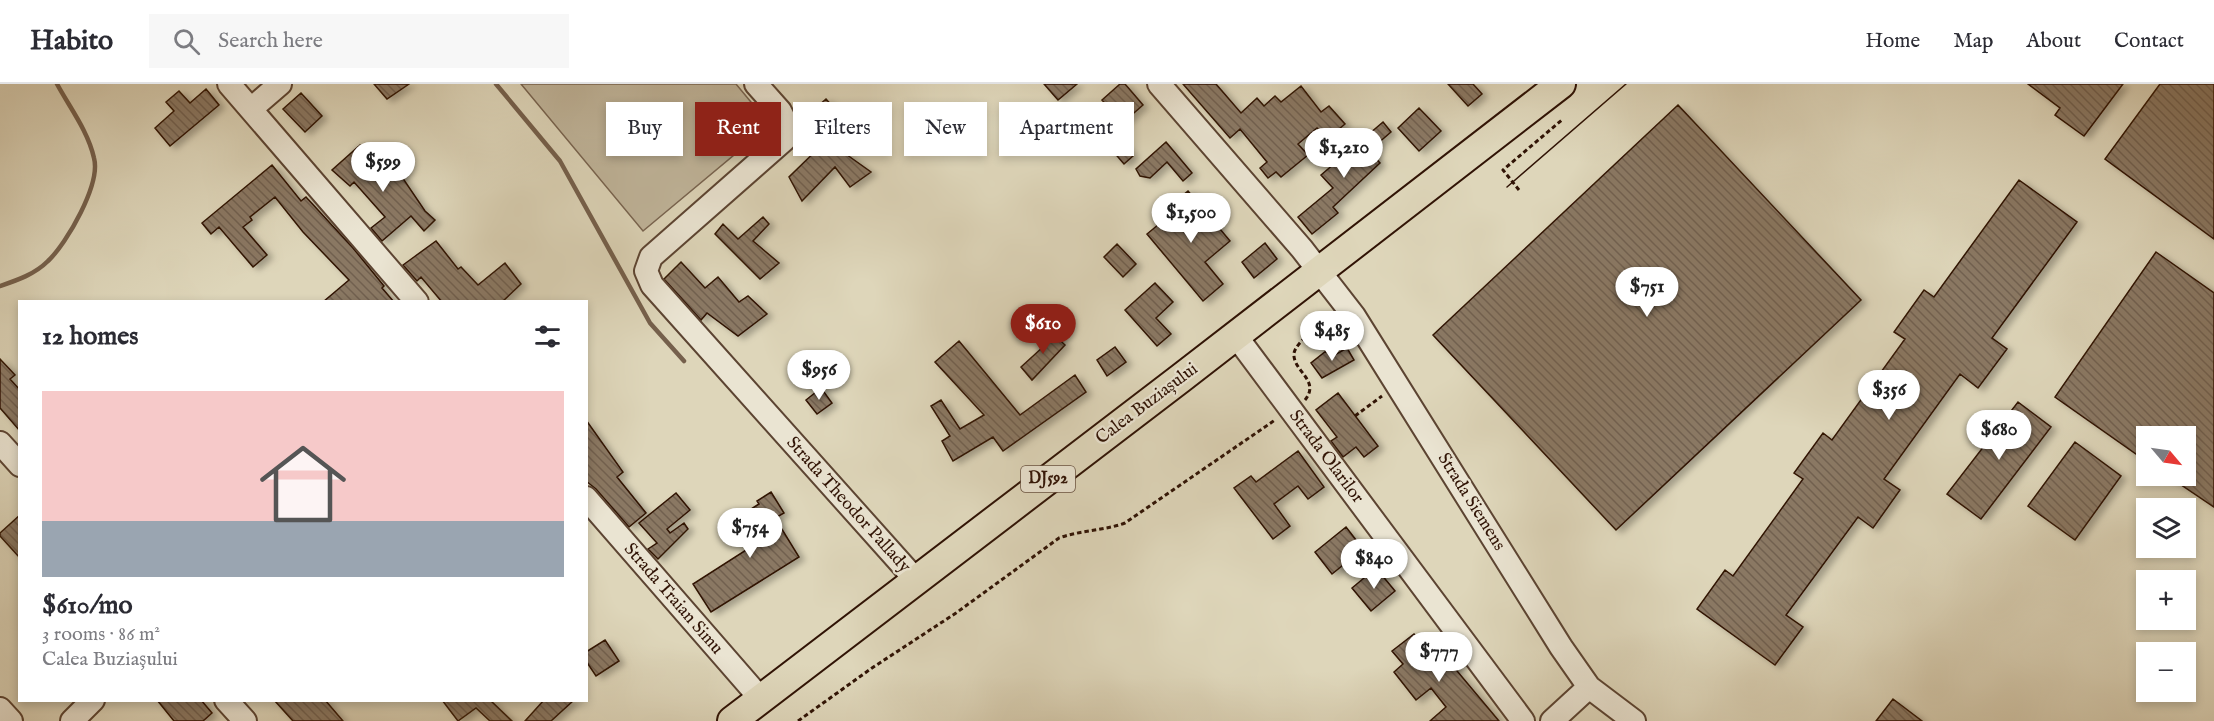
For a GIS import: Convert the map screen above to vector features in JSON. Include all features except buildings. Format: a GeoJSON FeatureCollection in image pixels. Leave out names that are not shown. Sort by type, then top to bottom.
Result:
{"type":"FeatureCollection","features":[{"type":"Feature","properties":{"kind":"main road","name":"Calea Buziașului"},"geometry":{"type":"LineString","coordinates":[[732,721],[1562,84]]}},
{"type":"Feature","properties":{"kind":"street"},"geometry":{"type":"LineString","coordinates":[[229,84],[415,300]]}},
{"type":"Feature","properties":{"kind":"street"},"geometry":{"type":"LineString","coordinates":[[251,109],[279,84]]}},
{"type":"Feature","properties":{"kind":"street","name":"Strada Theodor Pallady"},"geometry":{"type":"LineString","coordinates":[[756,84],[780,111],[787,125],[783,140],[651,257],[646,271],[652,285],[915,579]]}},
{"type":"Feature","properties":{"kind":"street","name":"Strada Siemens"},"geometry":{"type":"LineString","coordinates":[[1159,84],[1320,271],[1354,316],[1561,647],[1589,687],[1635,721]]}},
{"type":"Feature","properties":{"kind":"street","name":"Strada Olarilor"},"geometry":{"type":"LineString","coordinates":[[1236,336],[1523,721]]}},
{"type":"Feature","properties":{"kind":"street"},"geometry":{"type":"LineString","coordinates":[[0,443],[18,463]]}},
{"type":"Feature","properties":{"kind":"street","name":"Strada Traian Simu"},"geometry":{"type":"LineString","coordinates":[[588,500],[760,699]]}},
{"type":"Feature","properties":{"kind":"street"},"geometry":{"type":"LineString","coordinates":[[1552,721],[1589,687]]}},
{"type":"Feature","properties":{"kind":"street"},"geometry":{"type":"LineString","coordinates":[[72,721],[91,702]]}},
{"type":"Feature","properties":{"kind":"street"},"geometry":{"type":"LineString","coordinates":[[228,702],[245,721]]}},
{"type":"Feature","properties":{"kind":"street"},"geometry":{"type":"LineString","coordinates":[[0,709],[11,721]]}},
{"type":"Feature","properties":{"kind":"path"},"geometry":{"type":"LineString","coordinates":[[1519,190],[1503,170],[1563,119]]}},
{"type":"Feature","properties":{"kind":"path"},"geometry":{"type":"LineString","coordinates":[[798,721],[872,668],[956,613],[1059,538],[1077,532],[1125,524],[1306,399],[1310,391],[1309,384],[1294,354],[1299,344],[1334,312]]}},
{"type":"Feature","properties":{"kind":"path"},"geometry":{"type":"LineString","coordinates":[[1355,416],[1397,385]]}},
{"type":"Feature","properties":{"kind":"shaded area"},"geometry":{"type":"Polygon","coordinates":[[[521,84],[736,84],[751,102],[695,102],[695,156],[733,156],[643,231],[521,84]]]}},
{"type":"Feature","properties":{"kind":"waterway"},"geometry":{"type":"LineString","coordinates":[[0,286],[32,273],[43,266],[56,252],[81,212],[92,183],[95,169],[91,148],[83,129],[57,84]]}},
{"type":"Feature","properties":{"kind":"waterway"},"geometry":{"type":"LineString","coordinates":[[496,84],[560,161],[650,323],[684,361]]}},
{"type":"Feature","properties":{"kind":"tram line"},"geometry":{"type":"LineString","coordinates":[[1507,187],[1626,84]]}}]}
